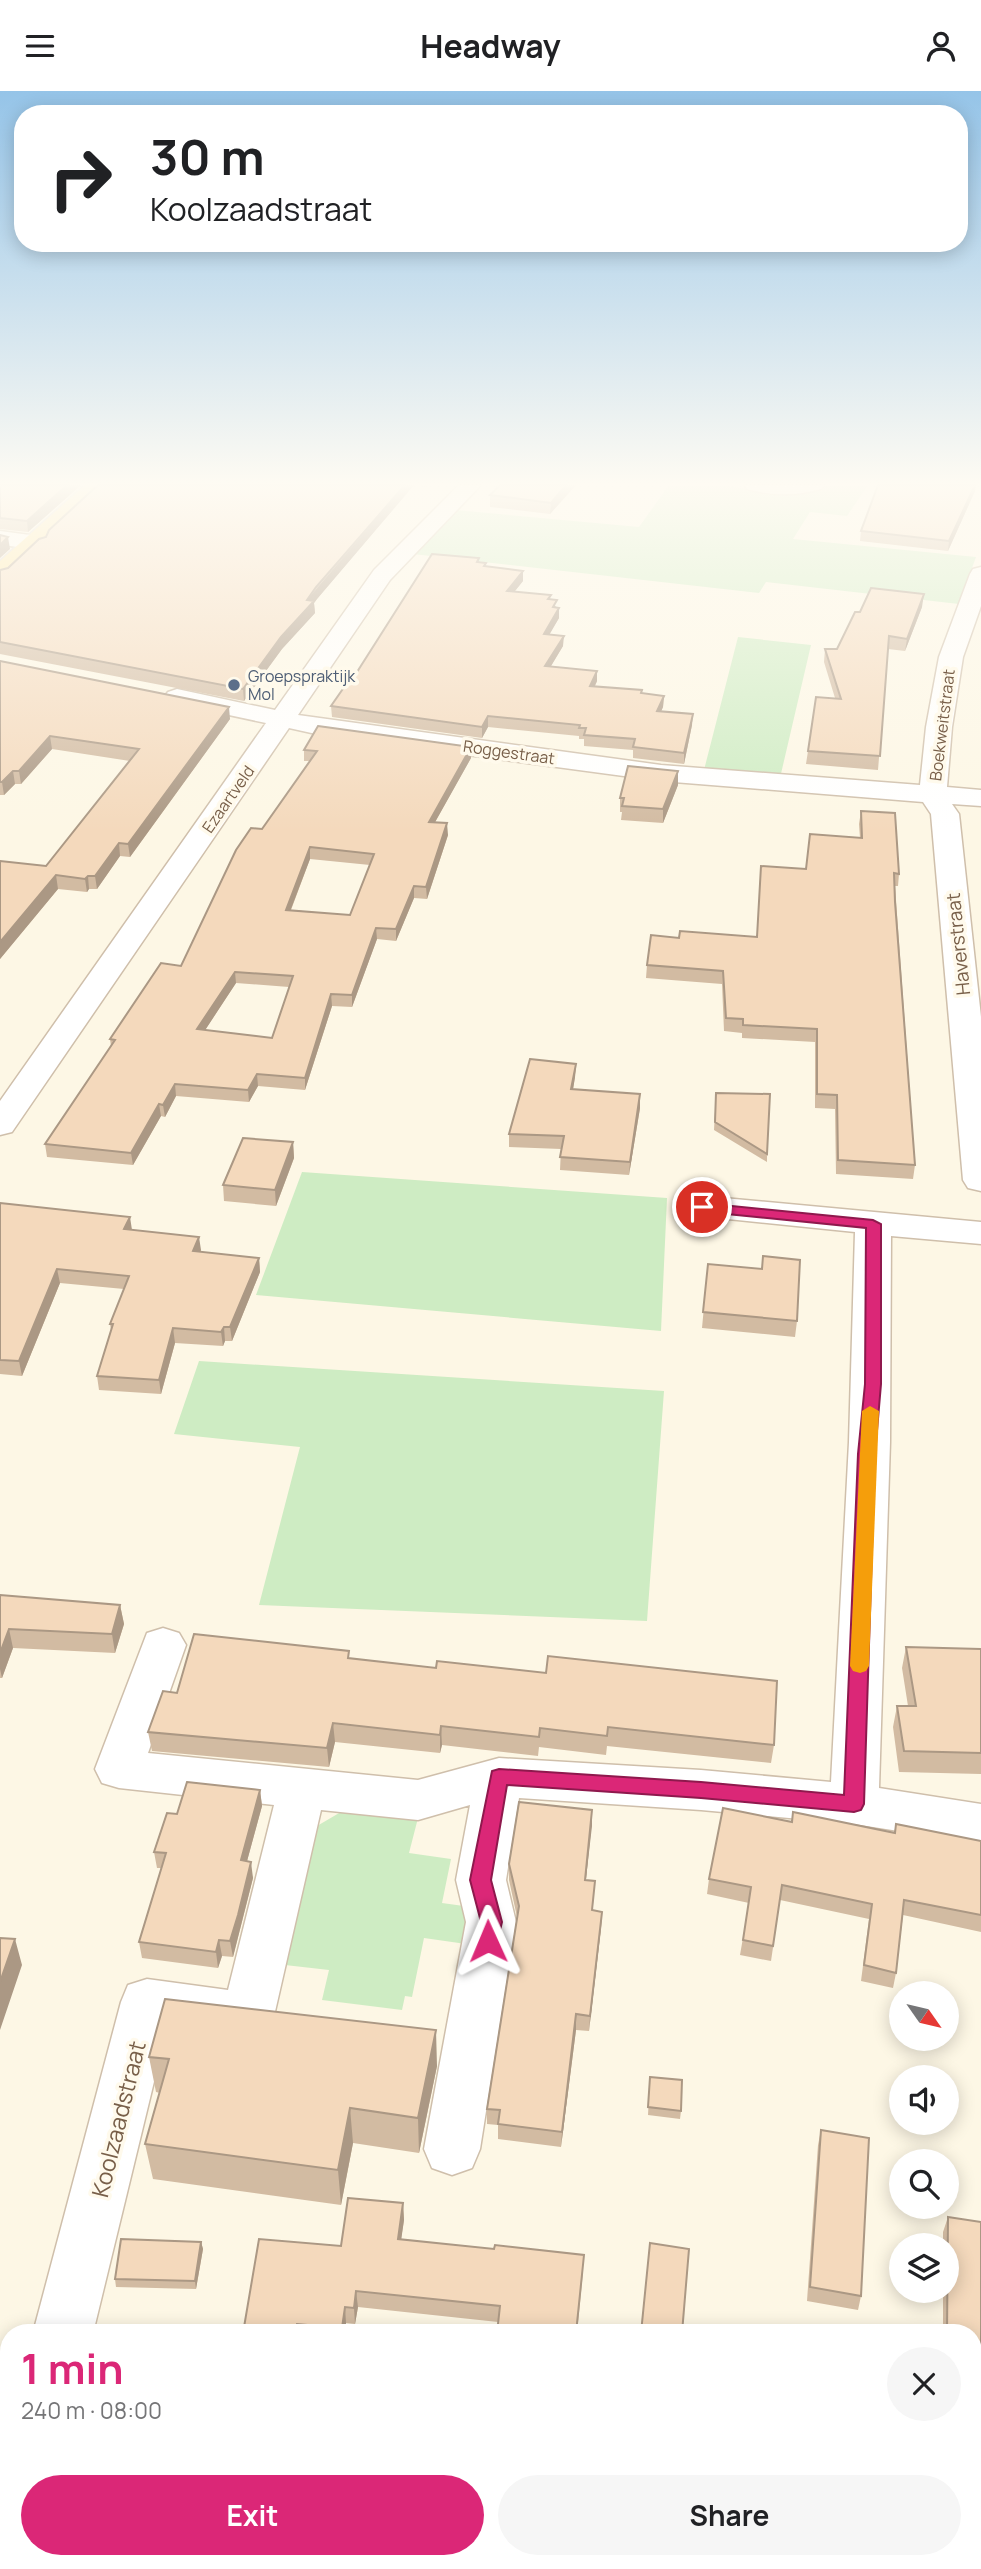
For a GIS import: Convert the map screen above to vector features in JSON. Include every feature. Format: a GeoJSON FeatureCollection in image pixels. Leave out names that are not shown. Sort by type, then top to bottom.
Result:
{"type":"FeatureCollection","features":[{"type":"Feature","properties":{"kind":"street","name":"Ezaartveld"},"geometry":{"type":"LineString","coordinates":[[0,1125],[364,601]]}},
{"type":"Feature","properties":{"kind":"street","name":"Boekweitstraat"},"geometry":{"type":"LineString","coordinates":[[933,795],[939,727],[949,669],[973,615]]}},
{"type":"Feature","properties":{"kind":"street","name":"Roggestraat"},"geometry":{"type":"LineString","coordinates":[[157,693],[283,720],[661,772],[981,799]]}},
{"type":"Feature","properties":{"kind":"street","name":"Haverstraat"},"geometry":{"type":"LineString","coordinates":[[933,795],[945,814],[981,1179]]}},
{"type":"Feature","properties":{"kind":"street"},"geometry":{"type":"LineString","coordinates":[[702,1207],[981,1234]]}},
{"type":"Feature","properties":{"kind":"street"},"geometry":{"type":"LineString","coordinates":[[854,1804],[866,1454],[873,1384],[873,1224]]}},
{"type":"Feature","properties":{"kind":"street"},"geometry":{"type":"LineString","coordinates":[[163,1645],[119,1769],[418,1800],[499,1777],[701,1790],[854,1804],[981,1824]]}},
{"type":"Feature","properties":{"kind":"street"},"geometry":{"type":"LineString","coordinates":[[452,2149],[491,1922],[481,1880],[499,1777]]}},
{"type":"Feature","properties":{"kind":"street","name":"Koolzaadstraat"},"geometry":{"type":"LineString","coordinates":[[65,2324],[147,2003],[268,2018],[302,1788]]}},
{"type":"Feature","properties":{"kind":"green space"},"geometry":{"type":"Polygon","coordinates":[[[930,601],[960,601],[959,604],[930,601]]]}},
{"type":"Feature","properties":{"kind":"green space"},"geometry":{"type":"Polygon","coordinates":[[[738,637],[811,645],[780,778],[704,770],[738,637]]]}},
{"type":"Feature","properties":{"kind":"green space"},"geometry":{"type":"Polygon","coordinates":[[[302,1172],[667,1198],[661,1331],[256,1295],[302,1172]]]}},
{"type":"Feature","properties":{"kind":"green space"},"geometry":{"type":"Polygon","coordinates":[[[199,1361],[664,1391],[647,1621],[259,1605],[300,1447],[174,1434],[199,1361]]]}},
{"type":"Feature","properties":{"kind":"green space"},"geometry":{"type":"Polygon","coordinates":[[[346,1809],[418,1818],[409,1853],[451,1859],[442,1903],[471,1907],[466,1944],[424,1938],[412,1997],[405,1996],[402,2010],[322,2000],[329,1970],[285,1965],[317,1826],[346,1809]]]}},
{"type":"Feature","properties":{"kind":"building"},"geometry":{"type":"Polygon","coordinates":[[[0,601],[314,601],[281,637],[243,689],[0,642],[0,601]]]}},
{"type":"Feature","properties":{"kind":"building"},"geometry":{"type":"Polygon","coordinates":[[[402,601],[557,601],[553,607],[559,608],[544,634],[564,636],[545,666],[597,671],[590,686],[642,690],[641,693],[664,696],[657,711],[693,714],[684,753],[633,747],[635,739],[584,735],[586,728],[579,728],[580,725],[488,716],[482,727],[331,706],[347,683],[350,683],[402,601]]]}},
{"type":"Feature","properties":{"kind":"building"},"geometry":{"type":"Polygon","coordinates":[[[865,601],[921,601],[907,639],[889,636],[880,756],[808,751],[816,697],[841,699],[825,649],[837,649],[855,612],[860,612],[865,601]]]}},
{"type":"Feature","properties":{"kind":"building"},"geometry":{"type":"Polygon","coordinates":[[[0,661],[229,707],[128,844],[119,843],[95,876],[85,879],[56,875],[0,942],[0,861],[46,866],[139,749],[50,736],[19,771],[13,771],[0,782],[0,661]]]}},
{"type":"Feature","properties":{"kind":"building"},"geometry":{"type":"Polygon","coordinates":[[[318,726],[471,747],[429,822],[447,823],[426,887],[414,886],[396,929],[376,928],[352,995],[331,994],[305,1078],[257,1074],[248,1090],[175,1084],[163,1105],[159,1104],[131,1153],[45,1144],[115,1040],[110,1039],[161,963],[181,966],[236,850],[251,828],[262,829],[317,751],[304,750],[318,726]],[[310,847],[286,910],[350,915],[374,854],[310,847]],[[235,972],[197,1029],[272,1038],[293,976],[235,972]]]}},
{"type":"Feature","properties":{"kind":"building"},"geometry":{"type":"Polygon","coordinates":[[[628,766],[678,771],[663,809],[622,806],[624,798],[620,798],[628,766]]]}},
{"type":"Feature","properties":{"kind":"building"},"geometry":{"type":"Polygon","coordinates":[[[861,811],[895,813],[899,874],[894,873],[895,902],[915,1165],[838,1160],[837,1095],[817,1094],[817,1029],[743,1025],[743,1019],[726,1018],[723,971],[647,965],[651,935],[679,938],[680,931],[757,937],[761,866],[806,869],[810,834],[862,838],[861,811]]]}},
{"type":"Feature","properties":{"kind":"building"},"geometry":{"type":"Polygon","coordinates":[[[530,1059],[576,1064],[571,1089],[640,1094],[630,1162],[560,1157],[564,1136],[509,1134],[530,1059]]]}},
{"type":"Feature","properties":{"kind":"building"},"geometry":{"type":"Polygon","coordinates":[[[716,1093],[770,1094],[767,1154],[715,1122],[716,1093]]]}},
{"type":"Feature","properties":{"kind":"building"},"geometry":{"type":"Polygon","coordinates":[[[243,1138],[293,1142],[275,1190],[223,1185],[243,1138]]]}},
{"type":"Feature","properties":{"kind":"building"},"geometry":{"type":"Polygon","coordinates":[[[0,1203],[130,1217],[124,1229],[199,1237],[193,1251],[259,1258],[230,1327],[224,1327],[221,1332],[173,1328],[159,1380],[97,1376],[113,1324],[110,1324],[129,1276],[57,1269],[19,1361],[0,1360],[0,1203]]]}},
{"type":"Feature","properties":{"kind":"building"},"geometry":{"type":"Polygon","coordinates":[[[763,1256],[800,1260],[797,1321],[703,1312],[708,1264],[762,1269],[763,1256]]]}},
{"type":"Feature","properties":{"kind":"building"},"geometry":{"type":"Polygon","coordinates":[[[0,1595],[120,1605],[112,1634],[9,1629],[0,1653],[0,1595]]]}},
{"type":"Feature","properties":{"kind":"building"},"geometry":{"type":"Polygon","coordinates":[[[194,1634],[349,1651],[348,1658],[436,1668],[437,1661],[546,1673],[548,1656],[777,1681],[774,1745],[608,1727],[607,1736],[540,1728],[539,1737],[441,1726],[440,1735],[333,1723],[327,1748],[148,1732],[163,1691],[177,1693],[194,1634]]]}},
{"type":"Feature","properties":{"kind":"building"},"geometry":{"type":"Polygon","coordinates":[[[906,1647],[981,1649],[981,1753],[904,1751],[897,1706],[916,1706],[906,1647]]]}},
{"type":"Feature","properties":{"kind":"building"},"geometry":{"type":"Polygon","coordinates":[[[187,1782],[260,1790],[241,1860],[251,1862],[238,1915],[230,1941],[219,1940],[216,1952],[139,1942],[166,1853],[154,1852],[167,1813],[177,1814],[187,1782]]]}},
{"type":"Feature","properties":{"kind":"building"},"geometry":{"type":"Polygon","coordinates":[[[519,1802],[592,1810],[585,1880],[595,1881],[592,1910],[602,1912],[590,2016],[576,2014],[562,2132],[498,2124],[500,2110],[487,2109],[519,1906],[509,1864],[519,1802]]]}},
{"type":"Feature","properties":{"kind":"building"},"geometry":{"type":"Polygon","coordinates":[[[723,1808],[792,1822],[793,1812],[895,1833],[896,1824],[981,1841],[981,1915],[904,1900],[896,1973],[864,1965],[872,1904],[782,1885],[773,1946],[743,1940],[751,1887],[709,1879],[723,1808]]]}},
{"type":"Feature","properties":{"kind":"building"},"geometry":{"type":"Polygon","coordinates":[[[0,1938],[15,1939],[0,1982],[0,1938]]]}},
{"type":"Feature","properties":{"kind":"building"},"geometry":{"type":"Polygon","coordinates":[[[165,1999],[436,2030],[418,2118],[350,2108],[338,2170],[145,2144],[169,2059],[149,2057],[165,1999]]]}},
{"type":"Feature","properties":{"kind":"building"},"geometry":{"type":"Polygon","coordinates":[[[650,2077],[682,2080],[681,2111],[648,2107],[650,2077]]]}},
{"type":"Feature","properties":{"kind":"building"},"geometry":{"type":"Polygon","coordinates":[[[821,2130],[869,2138],[861,2296],[810,2287],[821,2130]]]}},
{"type":"Feature","properties":{"kind":"building"},"geometry":{"type":"Polygon","coordinates":[[[348,2198],[403,2203],[398,2239],[494,2249],[495,2245],[584,2255],[577,2324],[498,2324],[500,2306],[356,2291],[354,2308],[345,2307],[343,2324],[245,2324],[259,2239],[341,2246],[348,2198]]]}},
{"type":"Feature","properties":{"kind":"building"},"geometry":{"type":"Polygon","coordinates":[[[948,2219],[981,2222],[981,2324],[947,2324],[947,2303],[959,2303],[959,2233],[948,2233],[948,2219]]]}},
{"type":"Feature","properties":{"kind":"building"},"geometry":{"type":"Polygon","coordinates":[[[121,2239],[201,2242],[195,2281],[115,2279],[121,2239]]]}},
{"type":"Feature","properties":{"kind":"building"},"geometry":{"type":"Polygon","coordinates":[[[650,2243],[689,2249],[683,2324],[642,2324],[650,2243]]]}},
{"type":"Feature","properties":{"kind":"slow traffic"},"geometry":{"type":"LineString","coordinates":[[860,1666],[866,1454],[870,1411]]}},
{"type":"Feature","properties":{"kind":"place","name":"Groepspraktijk Mol"},"geometry":{"type":"Point","coordinates":[234,685]}},
{"type":"Feature","properties":{"kind":"route"},"geometry":{"type":"LineString","coordinates":[[488,1941],[491,1922],[481,1880],[499,1777],[701,1790],[854,1804],[866,1454],[873,1384],[873,1224],[702,1207]]}}]}
